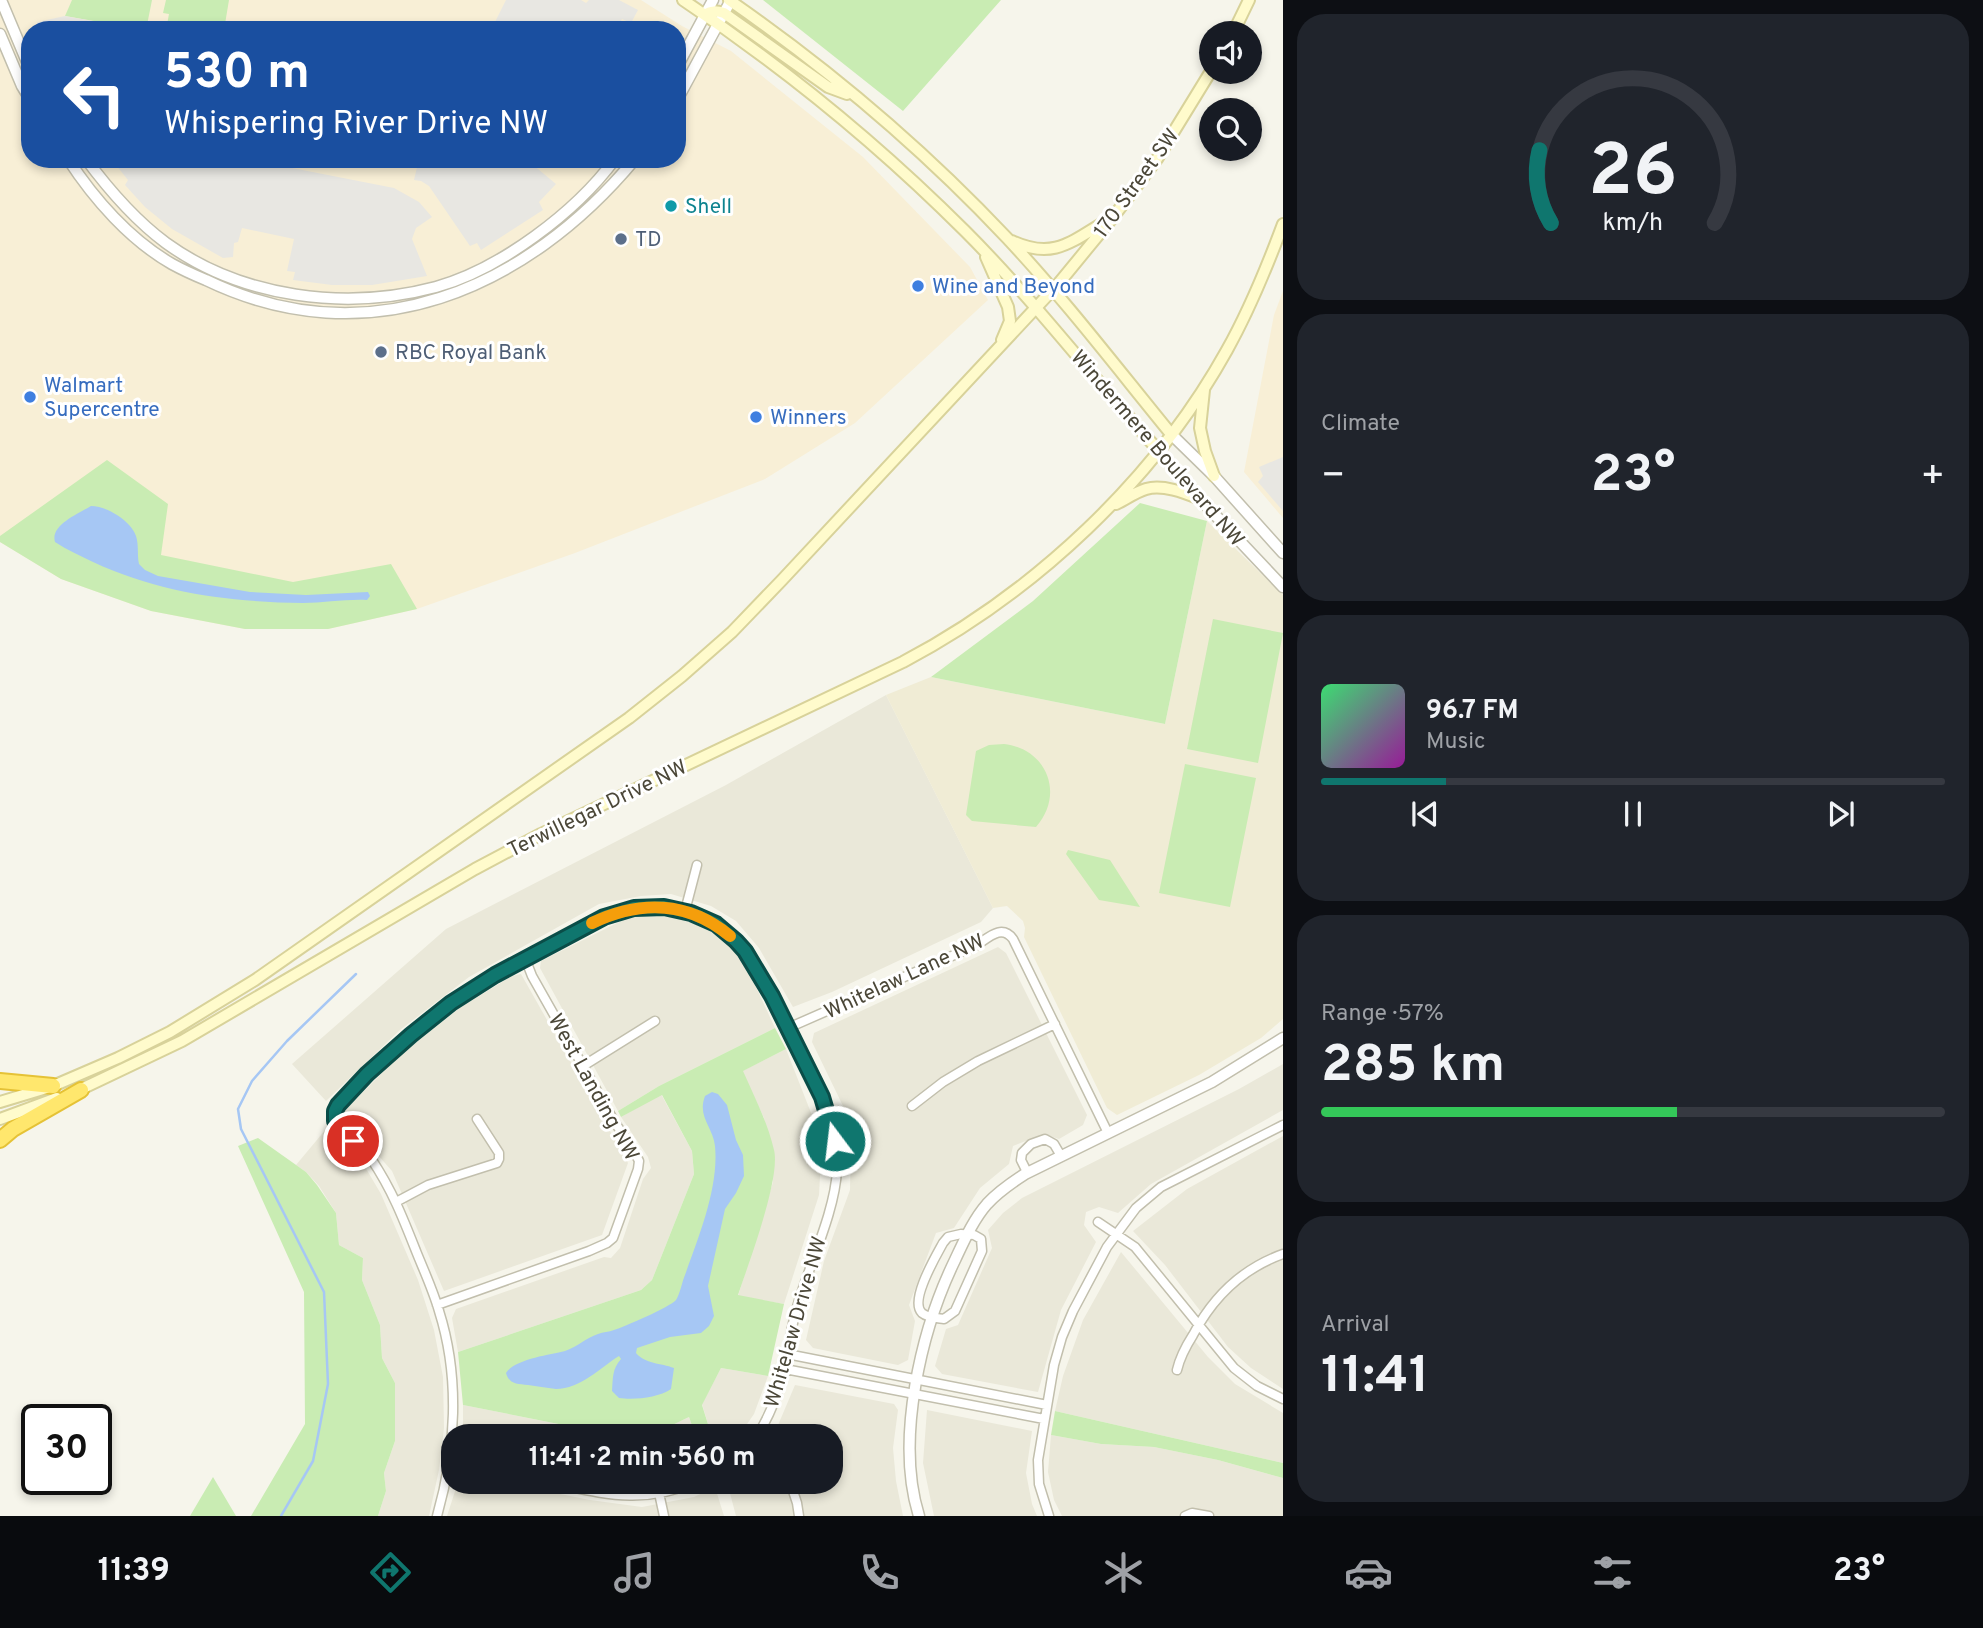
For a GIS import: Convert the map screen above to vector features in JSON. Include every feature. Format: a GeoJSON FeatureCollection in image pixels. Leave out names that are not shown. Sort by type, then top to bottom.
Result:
{"type":"FeatureCollection","features":[{"type":"Feature","properties":{"kind":"highway"},"geometry":{"type":"LineString","coordinates":[[0,1081],[54,1086]]}},
{"type":"Feature","properties":{"kind":"highway"},"geometry":{"type":"LineString","coordinates":[[0,1140],[13,1129],[81,1090]]}},
{"type":"Feature","properties":{"kind":"main road"},"geometry":{"type":"LineString","coordinates":[[683,0],[705,15],[722,18],[828,87],[859,99]]}},
{"type":"Feature","properties":{"kind":"main road"},"geometry":{"type":"LineString","coordinates":[[719,0],[730,0]]}},
{"type":"Feature","properties":{"kind":"main road","name":"Windermere Boulevard NW"},"geometry":{"type":"LineString","coordinates":[[730,0],[859,99],[933,163],[1053,289],[1171,434]]}},
{"type":"Feature","properties":{"kind":"main road"},"geometry":{"type":"LineString","coordinates":[[1239,21],[1249,0]]}},
{"type":"Feature","properties":{"kind":"main road","name":"Windermere Boulevard NW"},"geometry":{"type":"LineString","coordinates":[[722,18],[840,115],[914,181],[1036,308],[1158,450]]}},
{"type":"Feature","properties":{"kind":"main road","name":"170 Street SW"},"geometry":{"type":"LineString","coordinates":[[1036,308],[1114,216],[1162,151],[1203,84]]}},
{"type":"Feature","properties":{"kind":"main road"},"geometry":{"type":"LineString","coordinates":[[1007,239],[1027,248],[1048,249],[1064,245],[1114,216]]}},
{"type":"Feature","properties":{"kind":"main road"},"geometry":{"type":"LineString","coordinates":[[1171,434],[1204,388],[1227,349],[1265,273],[1283,224]]}},
{"type":"Feature","properties":{"kind":"main road"},"geometry":{"type":"LineString","coordinates":[[984,251],[1008,307],[1010,321],[998,348]]}},
{"type":"Feature","properties":{"kind":"main road","name":"Terwillegar Drive NW"},"geometry":{"type":"LineString","coordinates":[[0,1102],[54,1086],[149,1042],[215,1005],[629,718],[732,632],[1036,308]]}},
{"type":"Feature","properties":{"kind":"main road"},"geometry":{"type":"LineString","coordinates":[[1204,388],[1200,428],[1214,476]]}},
{"type":"Feature","properties":{"kind":"main road","name":"Terwillegar Drive NW"},"geometry":{"type":"LineString","coordinates":[[0,1118],[81,1090],[182,1041],[541,834],[925,650],[989,609],[1042,568],[1110,506],[1171,434]]}},
{"type":"Feature","properties":{"kind":"main road"},"geometry":{"type":"LineString","coordinates":[[1110,506],[1147,489],[1157,488],[1183,492],[1200,499]]}},
{"type":"Feature","properties":{"kind":"street"},"geometry":{"type":"LineString","coordinates":[[1,0],[21,48]]}},
{"type":"Feature","properties":{"kind":"street"},"geometry":{"type":"LineString","coordinates":[[686,50],[712,0]]}},
{"type":"Feature","properties":{"kind":"street"},"geometry":{"type":"LineString","coordinates":[[686,84],[730,0]]}},
{"type":"Feature","properties":{"kind":"street"},"geometry":{"type":"LineString","coordinates":[[0,34],[21,84]]}},
{"type":"Feature","properties":{"kind":"street"},"geometry":{"type":"LineString","coordinates":[[75,168],[124,227],[172,264],[227,290],[264,302],[302,310],[359,314],[396,310],[431,302],[500,274],[566,229],[627,168]]}},
{"type":"Feature","properties":{"kind":"street"},"geometry":{"type":"LineString","coordinates":[[92,168],[137,219],[183,254],[217,272],[254,286],[310,298],[347,299],[384,297],[437,287],[470,274],[501,258],[560,217],[587,193],[608,168]]}},
{"type":"Feature","properties":{"kind":"street","name":"Windermere Boulevard NW"},"geometry":{"type":"LineString","coordinates":[[1171,434],[1214,476],[1283,553]]}},
{"type":"Feature","properties":{"kind":"street","name":"Windermere Boulevard NW"},"geometry":{"type":"LineString","coordinates":[[1158,450],[1283,587]]}},
{"type":"Feature","properties":{"kind":"street"},"geometry":{"type":"LineString","coordinates":[[685,911],[697,865]]}},
{"type":"Feature","properties":{"kind":"street","name":"Whitelaw Drive NW"},"geometry":{"type":"LineString","coordinates":[[396,1202],[370,1157],[335,1121],[335,1111],[367,1074],[411,1035],[451,1003],[495,975],[604,917],[634,908],[664,907],[685,911],[716,924],[736,941],[760,974],[788,1028],[822,1097],[832,1126],[836,1164],[833,1196],[805,1276],[785,1370],[764,1424]]}},
{"type":"Feature","properties":{"kind":"street","name":"Whitelaw Lane NW"},"geometry":{"type":"LineString","coordinates":[[788,1028],[978,945],[1004,931],[1013,939],[1108,1133]]}},
{"type":"Feature","properties":{"kind":"street","name":"West Landing NW"},"geometry":{"type":"LineString","coordinates":[[437,1305],[607,1243],[612,1238],[638,1168],[639,1161],[532,976],[525,958]]}},
{"type":"Feature","properties":{"kind":"street"},"geometry":{"type":"LineString","coordinates":[[583,1066],[655,1021]]}},
{"type":"Feature","properties":{"kind":"street"},"geometry":{"type":"LineString","coordinates":[[912,1105],[967,1068],[1055,1024]]}},
{"type":"Feature","properties":{"kind":"street"},"geometry":{"type":"LineString","coordinates":[[919,1516],[909,1462],[910,1433],[918,1380],[942,1286],[967,1234],[986,1206],[1000,1191],[1027,1172],[1212,1082],[1283,1038]]}},
{"type":"Feature","properties":{"kind":"street"},"geometry":{"type":"LineString","coordinates":[[453,1424],[448,1345],[437,1305],[396,1202],[428,1185],[496,1163],[499,1153],[477,1119]]}},
{"type":"Feature","properties":{"kind":"street"},"geometry":{"type":"LineString","coordinates":[[1049,1516],[1039,1484],[1039,1446],[1054,1365],[1062,1337],[1116,1233],[1136,1208],[1161,1187],[1283,1125]]}},
{"type":"Feature","properties":{"kind":"street"},"geometry":{"type":"LineString","coordinates":[[1027,1172],[1021,1160],[1022,1153],[1031,1144],[1045,1139],[1054,1144],[1061,1156]]}},
{"type":"Feature","properties":{"kind":"street"},"geometry":{"type":"LineString","coordinates":[[836,1164],[858,1161]]}},
{"type":"Feature","properties":{"kind":"street"},"geometry":{"type":"LineString","coordinates":[[1098,1222],[1135,1247],[1224,1358],[1257,1386],[1283,1399]]}},
{"type":"Feature","properties":{"kind":"street"},"geometry":{"type":"LineString","coordinates":[[967,1234],[981,1239],[982,1251],[955,1311],[944,1319],[932,1318],[923,1313],[918,1302],[928,1272],[948,1237],[967,1234]]}},
{"type":"Feature","properties":{"kind":"street"},"geometry":{"type":"LineString","coordinates":[[1177,1370],[1182,1355],[1206,1311],[1228,1286],[1283,1254]]}},
{"type":"Feature","properties":{"kind":"street"},"geometry":{"type":"LineString","coordinates":[[787,1354],[1047,1405]]}},
{"type":"Feature","properties":{"kind":"street"},"geometry":{"type":"LineString","coordinates":[[785,1370],[1044,1419]]}},
{"type":"Feature","properties":{"kind":"street"},"geometry":{"type":"LineString","coordinates":[[437,1516],[443,1494]]}},
{"type":"Feature","properties":{"kind":"street"},"geometry":{"type":"LineString","coordinates":[[610,1494],[655,1494]]}},
{"type":"Feature","properties":{"kind":"street"},"geometry":{"type":"LineString","coordinates":[[659,1494],[664,1516]]}},
{"type":"Feature","properties":{"kind":"street"},"geometry":{"type":"LineString","coordinates":[[794,1494],[799,1516]]}},
{"type":"Feature","properties":{"kind":"street"},"geometry":{"type":"LineString","coordinates":[[1185,1516],[1192,1513],[1209,1516]]}},
{"type":"Feature","properties":{"kind":"shaded area"},"geometry":{"type":"Polygon","coordinates":[[[0,0],[641,0],[674,21],[21,21],[21,168],[686,168],[686,28],[731,51],[863,157],[970,267],[988,300],[855,423],[765,479],[575,553],[417,609],[328,629],[245,629],[151,611],[61,579],[0,542],[0,0]]]}},
{"type":"Feature","properties":{"kind":"shaded area"},"geometry":{"type":"Polygon","coordinates":[[[506,0],[581,0],[586,3],[589,0],[619,0],[638,10],[632,21],[496,21],[506,0]]]}},
{"type":"Feature","properties":{"kind":"shaded area"},"geometry":{"type":"Polygon","coordinates":[[[65,16],[92,21],[42,21],[65,16]]]}},
{"type":"Feature","properties":{"kind":"shaded area"},"geometry":{"type":"Polygon","coordinates":[[[118,168],[293,168],[394,188],[419,202],[432,217],[416,228],[412,239],[427,276],[372,285],[332,285],[293,280],[295,272],[287,271],[294,239],[242,228],[238,242],[234,243],[233,257],[223,258],[172,229],[145,207],[125,185],[128,180],[118,168]]]}},
{"type":"Feature","properties":{"kind":"shaded area"},"geometry":{"type":"Polygon","coordinates":[[[417,168],[537,168],[556,184],[539,202],[543,210],[481,250],[477,243],[470,246],[429,186],[414,180],[417,168]]]}},
{"type":"Feature","properties":{"kind":"shaded area"},"geometry":{"type":"Polygon","coordinates":[[[1283,291],[1283,518],[1244,472],[1274,315],[1283,291]]]}},
{"type":"Feature","properties":{"kind":"shaded area"},"geometry":{"type":"Polygon","coordinates":[[[1283,457],[1283,511],[1258,482],[1263,476],[1259,467],[1283,457]]]}},
{"type":"Feature","properties":{"kind":"shaded area"},"geometry":{"type":"Polygon","coordinates":[[[1207,521],[1283,595],[1283,1019],[1261,1038],[1199,1075],[1117,1115],[1107,1108],[1024,937],[1023,921],[1007,906],[993,908],[886,695],[931,677],[1165,724],[1207,521]]]}},
{"type":"Feature","properties":{"kind":"shaded area"},"geometry":{"type":"Polygon","coordinates":[[[886,695],[993,908],[981,922],[832,992],[793,1007],[759,948],[736,921],[711,906],[671,894],[641,896],[599,904],[469,977],[400,1030],[326,1101],[292,1064],[446,929],[726,785],[886,695]]]}},
{"type":"Feature","properties":{"kind":"shaded area"},"geometry":{"type":"Polygon","coordinates":[[[631,916],[688,919],[725,941],[738,954],[748,970],[775,1028],[659,1086],[618,1111],[540,968],[541,961],[631,916]]]}},
{"type":"Feature","properties":{"kind":"shaded area"},"geometry":{"type":"Polygon","coordinates":[[[998,947],[1006,953],[1087,1115],[1083,1125],[1059,1139],[1044,1134],[1013,1146],[1009,1164],[980,1188],[954,1228],[936,1233],[909,1305],[915,1321],[908,1360],[898,1365],[813,1348],[806,1340],[824,1261],[850,1190],[851,1140],[843,1106],[812,1042],[814,1033],[998,947]]]}},
{"type":"Feature","properties":{"kind":"shaded area"},"geometry":{"type":"Polygon","coordinates":[[[521,974],[628,1163],[602,1235],[444,1291],[392,1171],[345,1118],[345,1110],[400,1055],[461,1007],[512,976],[521,974]]]}},
{"type":"Feature","properties":{"kind":"shaded area"},"geometry":{"type":"Polygon","coordinates":[[[786,1049],[815,1123],[821,1158],[819,1195],[784,1304],[738,1296],[773,1182],[764,1118],[742,1071],[786,1049]]]}},
{"type":"Feature","properties":{"kind":"shaded area"},"geometry":{"type":"Polygon","coordinates":[[[1283,1064],[1283,1110],[1151,1184],[1118,1213],[1099,1207],[1086,1212],[1084,1225],[1096,1242],[1061,1310],[1038,1392],[942,1374],[935,1366],[946,1329],[958,1325],[992,1248],[988,1230],[1003,1213],[1022,1198],[1239,1089],[1283,1064]]]}},
{"type":"Feature","properties":{"kind":"shaded area"},"geometry":{"type":"Polygon","coordinates":[[[661,1094],[692,1151],[694,1174],[652,1280],[641,1290],[458,1352],[452,1318],[456,1309],[604,1257],[611,1258],[620,1248],[643,1179],[651,1168],[648,1157],[621,1117],[661,1094]]]}},
{"type":"Feature","properties":{"kind":"shaded area"},"geometry":{"type":"Polygon","coordinates":[[[326,1129],[358,1155],[381,1194],[418,1280],[434,1330],[443,1377],[444,1424],[441,1424],[441,1453],[429,1516],[378,1516],[386,1491],[384,1473],[395,1441],[395,1383],[382,1358],[380,1325],[362,1280],[363,1258],[339,1245],[336,1213],[319,1186],[296,1165],[326,1129]]]}},
{"type":"Feature","properties":{"kind":"shaded area"},"geometry":{"type":"Polygon","coordinates":[[[1283,1136],[1283,1389],[1251,1368],[1228,1347],[1165,1265],[1133,1231],[1187,1189],[1283,1136]]]}},
{"type":"Feature","properties":{"kind":"shaded area"},"geometry":{"type":"Polygon","coordinates":[[[1121,1252],[1208,1357],[1235,1384],[1283,1413],[1283,1463],[1055,1411],[1063,1376],[1083,1320],[1121,1252]]]}},
{"type":"Feature","properties":{"kind":"shaded area"},"geometry":{"type":"Polygon","coordinates":[[[721,1368],[768,1376],[754,1414],[747,1424],[708,1424],[702,1404],[721,1368]]]}},
{"type":"Feature","properties":{"kind":"shaded area"},"geometry":{"type":"Polygon","coordinates":[[[795,1385],[894,1404],[898,1410],[893,1448],[903,1516],[736,1516],[730,1494],[843,1494],[843,1424],[778,1424],[795,1385]]]}},
{"type":"Feature","properties":{"kind":"shaded area"},"geometry":{"type":"Polygon","coordinates":[[[463,1405],[559,1424],[463,1424],[463,1405]]]}},
{"type":"Feature","properties":{"kind":"shaded area"},"geometry":{"type":"Polygon","coordinates":[[[927,1410],[1032,1431],[1026,1473],[1037,1516],[934,1516],[923,1463],[927,1410]]]}},
{"type":"Feature","properties":{"kind":"shaded area"},"geometry":{"type":"Polygon","coordinates":[[[689,1417],[691,1424],[675,1424],[689,1417]]]}},
{"type":"Feature","properties":{"kind":"shaded area"},"geometry":{"type":"Polygon","coordinates":[[[1051,1435],[1101,1444],[1154,1447],[1218,1460],[1283,1478],[1283,1516],[1062,1516],[1054,1500],[1048,1472],[1051,1435]]]}},
{"type":"Feature","properties":{"kind":"shaded area"},"geometry":{"type":"Polygon","coordinates":[[[454,1494],[560,1494],[642,1507],[700,1494],[717,1494],[724,1516],[447,1516],[454,1494]]]}},
{"type":"Feature","properties":{"kind":"green space"},"geometry":{"type":"Polygon","coordinates":[[[72,0],[152,0],[148,21],[94,21],[65,16],[72,0]]]}},
{"type":"Feature","properties":{"kind":"green space"},"geometry":{"type":"Polygon","coordinates":[[[166,0],[229,0],[226,21],[168,21],[169,14],[163,13],[166,0]]]}},
{"type":"Feature","properties":{"kind":"green space"},"geometry":{"type":"Polygon","coordinates":[[[763,0],[1001,0],[903,111],[763,0]]]}},
{"type":"Feature","properties":{"kind":"green space"},"geometry":{"type":"Polygon","coordinates":[[[107,460],[168,504],[161,555],[293,582],[391,564],[417,609],[328,629],[245,629],[151,611],[61,579],[0,542],[0,536],[107,460]]]}},
{"type":"Feature","properties":{"kind":"green space"},"geometry":{"type":"Polygon","coordinates":[[[1140,503],[1207,521],[1165,724],[931,677],[1033,601],[1140,503]]]}},
{"type":"Feature","properties":{"kind":"green space"},"geometry":{"type":"Polygon","coordinates":[[[1213,619],[1283,633],[1258,763],[1187,749],[1213,619]]]}},
{"type":"Feature","properties":{"kind":"green space"},"geometry":{"type":"Polygon","coordinates":[[[1004,744],[1031,754],[1047,775],[1049,801],[1045,814],[1036,827],[972,821],[966,815],[976,751],[989,745],[1004,744]]]}},
{"type":"Feature","properties":{"kind":"green space"},"geometry":{"type":"Polygon","coordinates":[[[1185,764],[1256,778],[1230,907],[1159,893],[1185,764]]]}},
{"type":"Feature","properties":{"kind":"green space"},"geometry":{"type":"Polygon","coordinates":[[[1068,850],[1110,860],[1140,907],[1099,900],[1066,854],[1068,850]]]}},
{"type":"Feature","properties":{"kind":"green space"},"geometry":{"type":"Polygon","coordinates":[[[775,1028],[786,1049],[743,1071],[774,1150],[773,1180],[738,1295],[784,1304],[768,1376],[721,1368],[702,1405],[708,1424],[691,1424],[689,1417],[675,1424],[559,1424],[463,1405],[458,1352],[641,1290],[652,1280],[694,1174],[692,1151],[662,1095],[621,1117],[618,1111],[659,1086],[775,1028]]]}},
{"type":"Feature","properties":{"kind":"green space"},"geometry":{"type":"Polygon","coordinates":[[[258,1138],[306,1172],[336,1213],[339,1245],[363,1258],[362,1280],[380,1325],[382,1358],[395,1383],[395,1441],[384,1473],[386,1491],[378,1516],[251,1516],[305,1424],[304,1292],[238,1146],[258,1138]]]}},
{"type":"Feature","properties":{"kind":"green space"},"geometry":{"type":"Polygon","coordinates":[[[1055,1411],[1283,1463],[1283,1478],[1218,1460],[1154,1447],[1101,1444],[1051,1435],[1055,1411]]]}},
{"type":"Feature","properties":{"kind":"green space"},"geometry":{"type":"Polygon","coordinates":[[[213,1477],[236,1516],[190,1516],[213,1477]]]}},
{"type":"Feature","properties":{"kind":"water"},"geometry":{"type":"Polygon","coordinates":[[[91,506],[111,512],[129,525],[137,539],[139,564],[158,576],[250,592],[306,595],[368,592],[370,596],[367,600],[311,603],[248,601],[195,594],[118,573],[55,542],[57,530],[61,525],[91,506]]]}},
{"type":"Feature","properties":{"kind":"water"},"geometry":{"type":"Polygon","coordinates":[[[712,1092],[718,1094],[727,1105],[743,1155],[744,1176],[725,1209],[708,1286],[714,1316],[709,1326],[701,1333],[670,1337],[637,1348],[636,1353],[640,1357],[674,1368],[671,1389],[646,1398],[619,1398],[612,1391],[614,1370],[621,1359],[619,1356],[581,1382],[565,1388],[552,1389],[511,1381],[506,1373],[517,1364],[565,1351],[676,1300],[702,1228],[714,1178],[714,1139],[703,1110],[705,1096],[712,1092]]]}},
{"type":"Feature","properties":{"kind":"waterway"},"geometry":{"type":"LineString","coordinates":[[281,1516],[313,1461],[328,1384],[324,1292],[241,1129],[238,1109],[252,1081],[287,1041],[356,974]]}},
{"type":"Feature","properties":{"kind":"slow traffic"},"geometry":{"type":"LineString","coordinates":[[592,923],[634,908],[664,907],[691,913],[716,924],[730,936]]}},
{"type":"Feature","properties":{"kind":"place","name":"Shell"},"geometry":{"type":"Point","coordinates":[671,206]}},
{"type":"Feature","properties":{"kind":"place","name":"TD"},"geometry":{"type":"Point","coordinates":[621,239]}},
{"type":"Feature","properties":{"kind":"place","name":"Wine and Beyond"},"geometry":{"type":"Point","coordinates":[918,286]}},
{"type":"Feature","properties":{"kind":"place","name":"RBC Royal Bank"},"geometry":{"type":"Point","coordinates":[381,352]}},
{"type":"Feature","properties":{"kind":"place","name":"Walmart Supercentre"},"geometry":{"type":"Point","coordinates":[30,397]}},
{"type":"Feature","properties":{"kind":"place","name":"Winners"},"geometry":{"type":"Point","coordinates":[756,417]}},
{"type":"Feature","properties":{"kind":"route"},"geometry":{"type":"LineString","coordinates":[[353,1141],[335,1121],[338,1105],[367,1074],[451,1003],[495,975],[604,917],[634,908],[664,907],[691,913],[716,924],[745,951],[772,996],[822,1097],[835,1141]]}}]}
